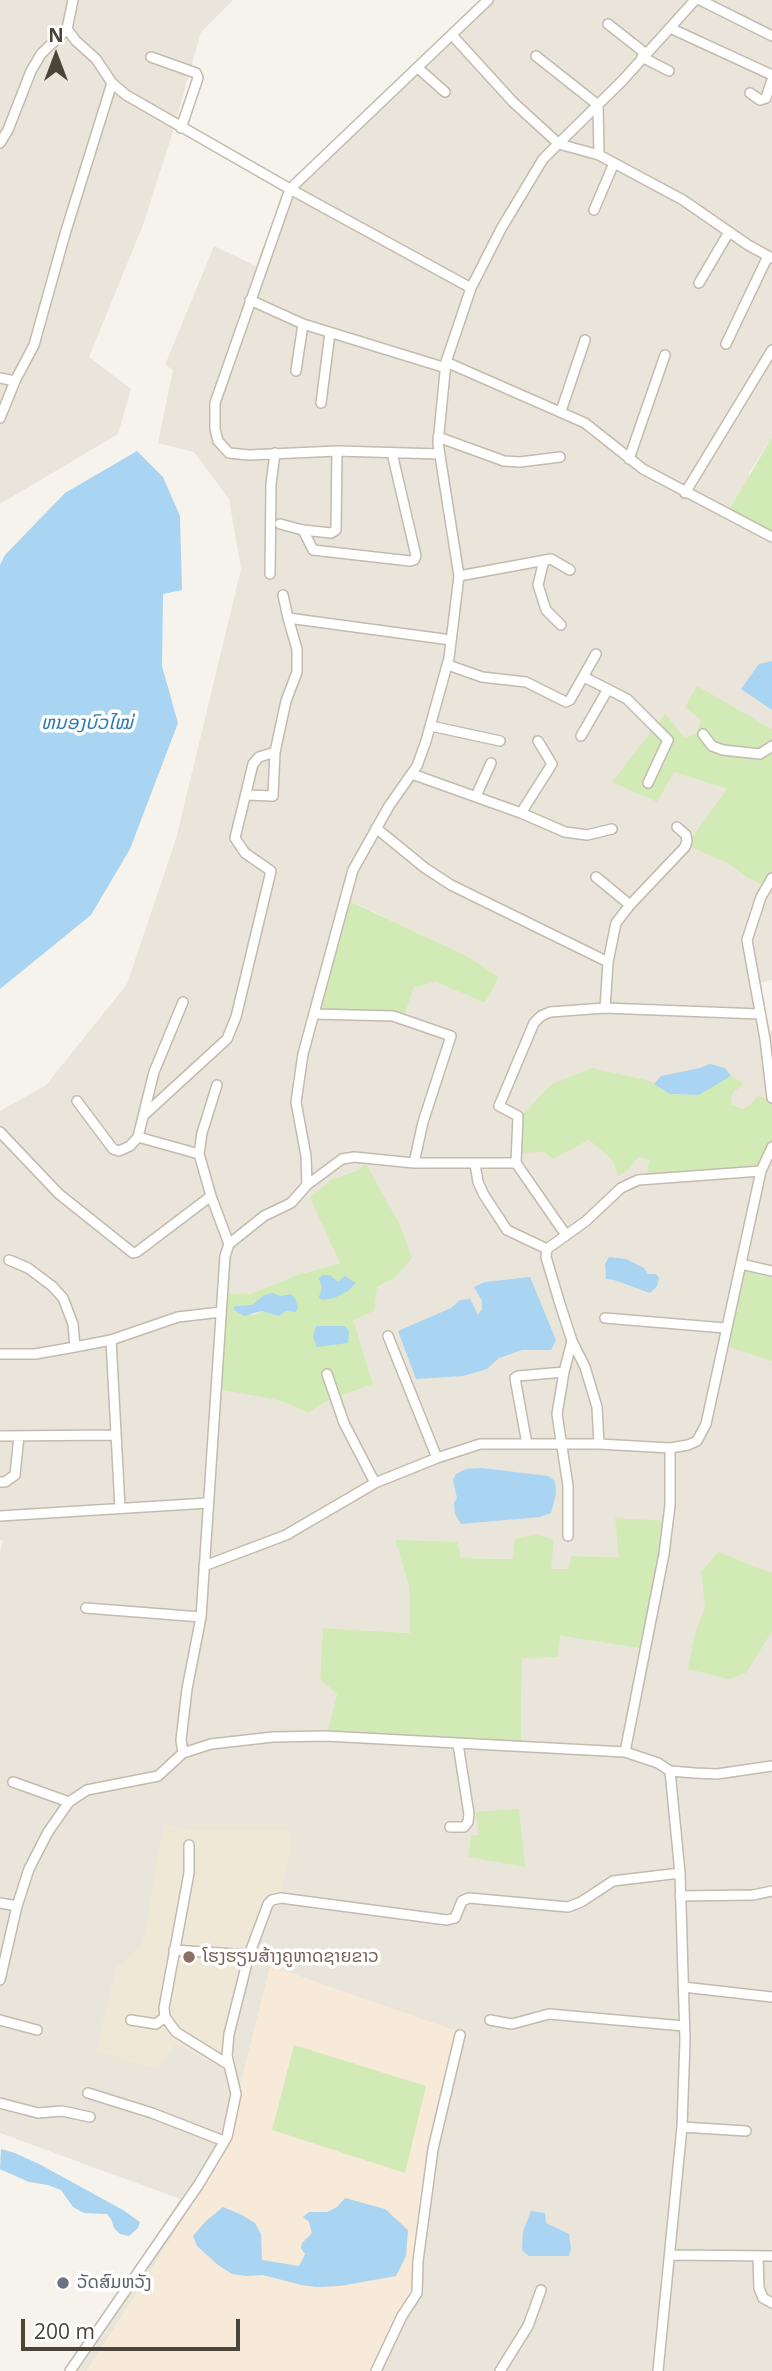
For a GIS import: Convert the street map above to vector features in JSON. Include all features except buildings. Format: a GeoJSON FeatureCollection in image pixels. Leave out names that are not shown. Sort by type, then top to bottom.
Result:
{"type":"FeatureCollection","features":[{"type":"Feature","properties":{"kind":"street"},"geometry":{"type":"LineString","coordinates":[[0,144],[41,54],[67,29],[73,0]]}},
{"type":"Feature","properties":{"kind":"street"},"geometry":{"type":"LineString","coordinates":[[440,454],[337,451],[249,456],[229,453],[218,441],[215,402],[290,189],[488,0]]}},
{"type":"Feature","properties":{"kind":"street"},"geometry":{"type":"LineString","coordinates":[[307,1185],[306,1156],[296,1102],[303,1054],[353,870],[389,806],[412,774],[431,726],[448,665],[459,576],[438,437],[446,365],[471,288],[543,159],[698,0],[772,36]]}},
{"type":"Feature","properties":{"kind":"street"},"geometry":{"type":"LineString","coordinates":[[608,24],[644,55],[669,71]]}},
{"type":"Feature","properties":{"kind":"street"},"geometry":{"type":"LineString","coordinates":[[67,29],[126,95],[471,288]]}},
{"type":"Feature","properties":{"kind":"street"},"geometry":{"type":"LineString","coordinates":[[670,29],[772,77],[766,98],[760,100],[750,93]]}},
{"type":"Feature","properties":{"kind":"street"},"geometry":{"type":"LineString","coordinates":[[452,35],[513,102],[559,144],[599,155],[614,163],[683,200],[770,257],[726,344]]}},
{"type":"Feature","properties":{"kind":"street"},"geometry":{"type":"LineString","coordinates":[[536,55],[597,105],[599,155]]}},
{"type":"Feature","properties":{"kind":"street"},"geometry":{"type":"LineString","coordinates":[[151,57],[196,73],[198,78],[181,128]]}},
{"type":"Feature","properties":{"kind":"street"},"geometry":{"type":"LineString","coordinates":[[418,68],[445,92]]}},
{"type":"Feature","properties":{"kind":"street"},"geometry":{"type":"LineString","coordinates":[[0,418],[34,345],[112,82]]}},
{"type":"Feature","properties":{"kind":"street"},"geometry":{"type":"LineString","coordinates":[[594,210],[614,163]]}},
{"type":"Feature","properties":{"kind":"street"},"geometry":{"type":"LineString","coordinates":[[699,283],[729,232]]}},
{"type":"Feature","properties":{"kind":"street"},"geometry":{"type":"LineString","coordinates":[[250,300],[303,324],[446,365],[561,411],[585,423],[629,459],[685,493],[772,537]]}},
{"type":"Feature","properties":{"kind":"street"},"geometry":{"type":"LineString","coordinates":[[296,371],[303,324]]}},
{"type":"Feature","properties":{"kind":"street"},"geometry":{"type":"LineString","coordinates":[[321,403],[330,333]]}},
{"type":"Feature","properties":{"kind":"street"},"geometry":{"type":"LineString","coordinates":[[561,411],[585,340]]}},
{"type":"Feature","properties":{"kind":"street"},"geometry":{"type":"LineString","coordinates":[[685,493],[772,350]]}},
{"type":"Feature","properties":{"kind":"street"},"geometry":{"type":"LineString","coordinates":[[629,459],[665,355]]}},
{"type":"Feature","properties":{"kind":"street"},"geometry":{"type":"LineString","coordinates":[[0,379],[15,381]]}},
{"type":"Feature","properties":{"kind":"street"},"geometry":{"type":"LineString","coordinates":[[438,437],[505,461],[520,462],[559,457]]}},
{"type":"Feature","properties":{"kind":"street"},"geometry":{"type":"LineString","coordinates":[[280,524],[331,533],[336,530],[337,451]]}},
{"type":"Feature","properties":{"kind":"street"},"geometry":{"type":"LineString","coordinates":[[270,574],[271,485],[275,453]]}},
{"type":"Feature","properties":{"kind":"street"},"geometry":{"type":"LineString","coordinates":[[303,530],[313,550],[414,560],[416,556],[392,453]]}},
{"type":"Feature","properties":{"kind":"street"},"geometry":{"type":"LineString","coordinates":[[459,576],[554,559],[570,570]]}},
{"type":"Feature","properties":{"kind":"street"},"geometry":{"type":"LineString","coordinates":[[544,560],[538,585],[546,610],[561,625]]}},
{"type":"Feature","properties":{"kind":"street"},"geometry":{"type":"LineString","coordinates":[[247,795],[273,796],[275,752],[286,701],[297,672],[297,649],[283,595]]}},
{"type":"Feature","properties":{"kind":"street"},"geometry":{"type":"LineString","coordinates":[[288,618],[451,640]]}},
{"type":"Feature","properties":{"kind":"street"},"geometry":{"type":"LineString","coordinates":[[448,665],[473,675],[526,682],[566,702],[570,700],[596,654]]}},
{"type":"Feature","properties":{"kind":"street"},"geometry":{"type":"LineString","coordinates":[[584,677],[634,706],[668,740],[648,783]]}},
{"type":"Feature","properties":{"kind":"street"},"geometry":{"type":"LineString","coordinates":[[581,736],[608,689]]}},
{"type":"Feature","properties":{"kind":"street"},"geometry":{"type":"LineString","coordinates":[[431,726],[500,741]]}},
{"type":"Feature","properties":{"kind":"street"},"geometry":{"type":"LineString","coordinates":[[704,734],[712,746],[732,752],[760,754],[772,746]]}},
{"type":"Feature","properties":{"kind":"street"},"geometry":{"type":"LineString","coordinates":[[521,813],[552,764],[538,741]]}},
{"type":"Feature","properties":{"kind":"street"},"geometry":{"type":"LineString","coordinates":[[144,1116],[227,1039],[236,1017],[271,872],[246,853],[234,838],[253,764],[259,757],[275,752]]}},
{"type":"Feature","properties":{"kind":"street"},"geometry":{"type":"LineString","coordinates":[[476,796],[491,763]]}},
{"type":"Feature","properties":{"kind":"street"},"geometry":{"type":"LineString","coordinates":[[412,774],[575,834],[587,835],[612,829]]}},
{"type":"Feature","properties":{"kind":"street"},"geometry":{"type":"LineString","coordinates":[[606,1008],[608,962],[617,923],[630,905],[685,847],[686,835],[677,827]]}},
{"type":"Feature","properties":{"kind":"street"},"geometry":{"type":"LineString","coordinates":[[376,828],[451,885],[608,962]]}},
{"type":"Feature","properties":{"kind":"street"},"geometry":{"type":"LineString","coordinates":[[596,877],[630,905]]}},
{"type":"Feature","properties":{"kind":"street"},"geometry":{"type":"LineString","coordinates":[[772,878],[761,897],[747,940],[772,1098]]}},
{"type":"Feature","properties":{"kind":"street"},"geometry":{"type":"LineString","coordinates":[[77,1101],[113,1149],[123,1150],[138,1138],[154,1072],[183,1002]]}},
{"type":"Feature","properties":{"kind":"street"},"geometry":{"type":"LineString","coordinates":[[566,1235],[516,1163],[518,1116],[502,1110],[499,1102],[534,1023],[550,1012],[606,1008],[760,1014]]}},
{"type":"Feature","properties":{"kind":"street"},"geometry":{"type":"LineString","coordinates":[[314,1014],[393,1016],[451,1036],[423,1122],[414,1163]]}},
{"type":"Feature","properties":{"kind":"street"},"geometry":{"type":"LineString","coordinates":[[217,1085],[208,1110],[199,1154],[229,1244]]}},
{"type":"Feature","properties":{"kind":"street"},"geometry":{"type":"LineString","coordinates":[[0,1132],[59,1194],[133,1253],[211,1196]]}},
{"type":"Feature","properties":{"kind":"street"},"geometry":{"type":"LineString","coordinates":[[138,1138],[199,1154]]}},
{"type":"Feature","properties":{"kind":"street"},"geometry":{"type":"LineString","coordinates":[[204,1566],[286,1535],[375,1483],[480,1444],[599,1444],[670,1448],[697,1441],[706,1424],[761,1171],[772,1147]]}},
{"type":"Feature","properties":{"kind":"street"},"geometry":{"type":"LineString","coordinates":[[183,1753],[181,1740],[187,1689],[201,1617],[225,1256],[229,1244],[264,1216],[291,1203],[307,1185],[342,1159],[367,1157],[414,1163],[516,1163]]}},
{"type":"Feature","properties":{"kind":"street"},"geometry":{"type":"LineString","coordinates":[[475,1164],[478,1182],[484,1195],[507,1230],[547,1249]]}},
{"type":"Feature","properties":{"kind":"street"},"geometry":{"type":"LineString","coordinates":[[599,1444],[597,1407],[585,1367],[572,1341],[546,1257],[547,1249],[586,1221],[621,1188],[638,1180],[761,1171]]}},
{"type":"Feature","properties":{"kind":"street"},"geometry":{"type":"LineString","coordinates":[[9,1260],[28,1268],[63,1298],[73,1324],[75,1347]]}},
{"type":"Feature","properties":{"kind":"street"},"geometry":{"type":"LineString","coordinates":[[741,1264],[772,1270]]}},
{"type":"Feature","properties":{"kind":"street"},"geometry":{"type":"LineString","coordinates":[[0,1354],[35,1354],[75,1347],[111,1340],[163,1321],[221,1312]]}},
{"type":"Feature","properties":{"kind":"street"},"geometry":{"type":"LineString","coordinates":[[605,1318],[725,1328]]}},
{"type":"Feature","properties":{"kind":"street"},"geometry":{"type":"LineString","coordinates":[[388,1336],[437,1458]]}},
{"type":"Feature","properties":{"kind":"street"},"geometry":{"type":"LineString","coordinates":[[111,1340],[120,1508]]}},
{"type":"Feature","properties":{"kind":"street"},"geometry":{"type":"LineString","coordinates":[[568,1536],[568,1486],[557,1414],[572,1341]]}},
{"type":"Feature","properties":{"kind":"street"},"geometry":{"type":"LineString","coordinates":[[527,1444],[515,1378],[564,1372]]}},
{"type":"Feature","properties":{"kind":"street"},"geometry":{"type":"LineString","coordinates":[[327,1374],[344,1423],[375,1483]]}},
{"type":"Feature","properties":{"kind":"street"},"geometry":{"type":"LineString","coordinates":[[0,1436],[115,1435]]}},
{"type":"Feature","properties":{"kind":"street"},"geometry":{"type":"LineString","coordinates":[[0,1482],[5,1482],[15,1475],[19,1436]]}},
{"type":"Feature","properties":{"kind":"street"},"geometry":{"type":"LineString","coordinates":[[625,1752],[664,1554],[670,1505],[670,1448]]}},
{"type":"Feature","properties":{"kind":"street"},"geometry":{"type":"LineString","coordinates":[[0,1516],[208,1503]]}},
{"type":"Feature","properties":{"kind":"street"},"geometry":{"type":"LineString","coordinates":[[86,1608],[201,1617]]}},
{"type":"Feature","properties":{"kind":"street"},"geometry":{"type":"LineString","coordinates":[[0,1980],[4,1944],[29,1869],[48,1832],[69,1802],[88,1790],[158,1776],[183,1753],[211,1744],[272,1737],[326,1736],[625,1752],[663,1765],[670,1771],[717,1774],[772,1766]]}},
{"type":"Feature","properties":{"kind":"street"},"geometry":{"type":"LineString","coordinates":[[450,1827],[464,1827],[469,1814],[457,1744]]}},
{"type":"Feature","properties":{"kind":"street"},"geometry":{"type":"LineString","coordinates":[[659,2371],[682,2127],[684,2026],[680,1873],[670,1771]]}},
{"type":"Feature","properties":{"kind":"street"},"geometry":{"type":"LineString","coordinates":[[13,1782],[69,1802]]}},
{"type":"Feature","properties":{"kind":"street"},"geometry":{"type":"LineString","coordinates":[[189,1845],[189,1873],[164,2008],[165,2017],[176,2032],[229,2065]]}},
{"type":"Feature","properties":{"kind":"street"},"geometry":{"type":"LineString","coordinates":[[70,2371],[199,2184],[224,2141],[236,2094],[227,2047],[249,1955],[268,1904],[275,1898],[447,1920],[458,1916],[461,1903],[466,1898],[568,1907],[581,1902],[613,1881],[680,1873]]}},
{"type":"Feature","properties":{"kind":"street"},"geometry":{"type":"LineString","coordinates":[[681,1896],[753,1895],[772,1891]]}},
{"type":"Feature","properties":{"kind":"street"},"geometry":{"type":"LineString","coordinates":[[0,1903],[17,1906]]}},
{"type":"Feature","properties":{"kind":"street"},"geometry":{"type":"LineString","coordinates":[[174,1950],[249,1955]]}},
{"type":"Feature","properties":{"kind":"street"},"geometry":{"type":"LineString","coordinates":[[683,1987],[772,1997]]}},
{"type":"Feature","properties":{"kind":"street"},"geometry":{"type":"LineString","coordinates":[[490,2020],[512,2024],[549,2014],[684,2026]]}},
{"type":"Feature","properties":{"kind":"street"},"geometry":{"type":"LineString","coordinates":[[131,2020],[156,2024],[165,2017]]}},
{"type":"Feature","properties":{"kind":"street"},"geometry":{"type":"LineString","coordinates":[[0,2020],[37,2030]]}},
{"type":"Feature","properties":{"kind":"street"},"geometry":{"type":"LineString","coordinates":[[376,2371],[402,2316],[417,2292],[418,2260],[433,2149],[460,2035]]}},
{"type":"Feature","properties":{"kind":"street"},"geometry":{"type":"LineString","coordinates":[[88,2093],[152,2113],[224,2141]]}},
{"type":"Feature","properties":{"kind":"street"},"geometry":{"type":"LineString","coordinates":[[0,2103],[38,2113],[62,2111],[90,2117]]}},
{"type":"Feature","properties":{"kind":"street"},"geometry":{"type":"LineString","coordinates":[[682,2127],[747,2131]]}},
{"type":"Feature","properties":{"kind":"street"},"geometry":{"type":"LineString","coordinates":[[670,2255],[772,2256]]}},
{"type":"Feature","properties":{"kind":"street"},"geometry":{"type":"LineString","coordinates":[[758,2256],[759,2288],[763,2298],[772,2303]]}},
{"type":"Feature","properties":{"kind":"street"},"geometry":{"type":"LineString","coordinates":[[500,2371],[528,2326],[541,2290]]}},
{"type":"Feature","properties":{"kind":"shaded area"},"geometry":{"type":"Polygon","coordinates":[[[0,0],[233,0],[201,32],[143,225],[89,357],[131,389],[118,434],[0,504],[0,0]]]}},
{"type":"Feature","properties":{"kind":"shaded area"},"geometry":{"type":"Polygon","coordinates":[[[485,0],[772,0],[772,437],[749,473],[772,535],[772,729],[697,687],[702,720],[697,732],[685,738],[664,715],[674,772],[727,789],[686,845],[729,864],[746,877],[772,877],[772,980],[755,984],[763,1029],[772,1031],[772,1100],[743,1109],[731,1104],[731,1077],[699,1095],[551,1084],[523,1114],[517,1152],[544,1152],[553,1159],[589,1140],[613,1161],[629,1169],[637,1157],[649,1160],[646,1177],[772,1147],[772,2371],[374,2371],[418,2291],[425,2187],[460,2034],[271,1966],[222,2158],[87,2371],[68,2371],[180,2199],[0,2133],[0,1552],[3,1540],[0,1540],[0,1111],[46,1085],[127,984],[176,839],[241,569],[229,499],[194,452],[158,443],[173,370],[165,365],[214,246],[256,266],[287,186],[485,0]],[[346,899],[413,988],[436,982],[485,1003],[499,977],[467,956],[346,899]],[[366,1165],[357,1171],[332,1179],[331,1240],[340,1263],[297,1275],[251,1294],[223,1293],[250,1393],[287,1403],[308,1413],[329,1400],[373,1384],[352,1320],[377,1287],[394,1279],[366,1165]],[[395,1540],[409,1586],[410,1633],[323,1628],[320,1678],[337,1694],[327,1733],[521,1744],[522,1658],[559,1636],[645,1649],[619,1557],[573,1556],[568,1569],[551,1569],[514,1559],[461,1558],[395,1540]]]}},
{"type":"Feature","properties":{"kind":"shaded area","name":"ໂຮງຮຽນສ້າງຄູຫາດຊາຍຂາວ"},"geometry":{"type":"Polygon","coordinates":[[[164,1824],[191,1830],[290,1830],[290,1854],[280,1898],[253,1946],[228,2045],[232,2074],[224,2073],[176,2044],[158,2070],[96,2050],[116,1968],[143,1942],[164,1824]]]}},
{"type":"Feature","properties":{"kind":"shaded area"},"geometry":{"type":"Polygon","coordinates":[[[270,1966],[457,2031],[420,2193],[413,2285],[369,2371],[87,2371],[222,2158],[270,1966]]]}},
{"type":"Feature","properties":{"kind":"green space"},"geometry":{"type":"Polygon","coordinates":[[[772,437],[772,535],[728,512],[772,437]]]}},
{"type":"Feature","properties":{"kind":"green space"},"geometry":{"type":"Polygon","coordinates":[[[697,686],[772,729],[772,877],[768,887],[746,877],[729,864],[686,845],[727,789],[674,772],[657,802],[612,782],[665,714],[685,738],[697,732],[701,720],[685,707],[697,686]]]}},
{"type":"Feature","properties":{"kind":"green space"},"geometry":{"type":"Polygon","coordinates":[[[345,899],[467,956],[499,977],[485,1003],[436,982],[413,988],[403,1020],[314,1014],[345,899]]]}},
{"type":"Feature","properties":{"kind":"green space"},"geometry":{"type":"Polygon","coordinates":[[[592,1068],[650,1081],[671,1094],[699,1095],[731,1076],[744,1084],[732,1093],[731,1104],[743,1109],[758,1096],[772,1100],[772,1147],[761,1171],[646,1178],[649,1160],[638,1157],[629,1169],[618,1176],[613,1161],[589,1140],[553,1159],[544,1152],[517,1153],[523,1114],[551,1084],[592,1068]]]}},
{"type":"Feature","properties":{"kind":"green space"},"geometry":{"type":"Polygon","coordinates":[[[366,1164],[400,1225],[412,1258],[394,1279],[377,1287],[374,1311],[353,1320],[373,1384],[329,1400],[308,1413],[287,1403],[217,1389],[222,1293],[251,1294],[297,1275],[340,1263],[310,1198],[332,1179],[357,1171],[366,1164]],[[290,1294],[261,1300],[252,1305],[236,1306],[253,1315],[262,1311],[279,1315],[290,1294]]]}},
{"type":"Feature","properties":{"kind":"green space"},"geometry":{"type":"Polygon","coordinates":[[[741,1264],[772,1271],[772,1361],[722,1345],[741,1264]]]}},
{"type":"Feature","properties":{"kind":"green space"},"geometry":{"type":"Polygon","coordinates":[[[615,1518],[669,1521],[645,1649],[560,1636],[557,1657],[522,1658],[521,1744],[327,1733],[337,1694],[320,1679],[323,1628],[410,1633],[409,1586],[395,1540],[457,1542],[461,1558],[513,1559],[515,1539],[536,1534],[554,1540],[551,1569],[568,1569],[572,1556],[619,1557],[615,1518]]]}},
{"type":"Feature","properties":{"kind":"green space"},"geometry":{"type":"Polygon","coordinates":[[[718,1552],[772,1573],[772,1631],[746,1673],[729,1679],[688,1669],[695,1634],[705,1606],[701,1572],[718,1552]]]}},
{"type":"Feature","properties":{"kind":"green space"},"geometry":{"type":"Polygon","coordinates":[[[519,1809],[525,1867],[469,1857],[471,1835],[479,1835],[476,1812],[519,1809]]]}},
{"type":"Feature","properties":{"kind":"green space"},"geometry":{"type":"Polygon","coordinates":[[[294,2045],[426,2086],[405,2173],[272,2130],[294,2045]]]}},
{"type":"Feature","properties":{"kind":"water","name":"ຫນອງບົວໄໝ່"},"geometry":{"type":"Polygon","coordinates":[[[137,451],[163,477],[180,516],[182,590],[163,594],[162,666],[178,723],[130,849],[91,915],[0,989],[0,565],[5,555],[65,493],[137,451]]]}},
{"type":"Feature","properties":{"kind":"water"},"geometry":{"type":"Polygon","coordinates":[[[772,661],[772,710],[741,689],[759,664],[772,661]]]}},
{"type":"Feature","properties":{"kind":"water"},"geometry":{"type":"Polygon","coordinates":[[[710,1064],[725,1068],[731,1076],[699,1095],[670,1094],[654,1084],[661,1076],[710,1064]]]}},
{"type":"Feature","properties":{"kind":"water"},"geometry":{"type":"Polygon","coordinates":[[[609,1257],[626,1259],[644,1268],[648,1274],[656,1274],[659,1278],[657,1286],[650,1293],[606,1279],[605,1264],[609,1257]]]}},
{"type":"Feature","properties":{"kind":"water"},"geometry":{"type":"Polygon","coordinates":[[[322,1275],[330,1275],[338,1282],[345,1276],[356,1283],[348,1291],[334,1298],[322,1300],[319,1297],[322,1287],[319,1279],[322,1275]]]}},
{"type":"Feature","properties":{"kind":"water"},"geometry":{"type":"Polygon","coordinates":[[[530,1277],[556,1340],[551,1350],[522,1350],[499,1358],[487,1369],[463,1376],[416,1379],[398,1331],[451,1308],[460,1300],[470,1299],[478,1315],[482,1309],[482,1301],[474,1287],[485,1282],[530,1277]]]}},
{"type":"Feature","properties":{"kind":"water"},"geometry":{"type":"Polygon","coordinates":[[[273,1293],[280,1296],[290,1294],[295,1298],[298,1308],[296,1312],[286,1311],[279,1316],[262,1311],[244,1316],[233,1309],[235,1306],[252,1305],[264,1295],[273,1293]]]}},
{"type":"Feature","properties":{"kind":"water"},"geometry":{"type":"Polygon","coordinates":[[[316,1326],[345,1326],[349,1331],[348,1343],[317,1347],[313,1337],[316,1326]]]}},
{"type":"Feature","properties":{"kind":"water"},"geometry":{"type":"Polygon","coordinates":[[[482,1468],[548,1476],[555,1481],[556,1494],[551,1513],[540,1517],[461,1524],[455,1514],[454,1503],[457,1498],[453,1480],[456,1474],[466,1469],[482,1468]]]}},
{"type":"Feature","properties":{"kind":"water"},"geometry":{"type":"Polygon","coordinates":[[[1,2149],[41,2165],[123,2210],[140,2222],[138,2228],[129,2236],[120,2234],[107,2214],[84,2213],[73,2207],[61,2190],[29,2182],[0,2169],[1,2149]]]}},
{"type":"Feature","properties":{"kind":"water"},"geometry":{"type":"Polygon","coordinates":[[[345,2198],[385,2209],[408,2230],[406,2256],[396,2276],[340,2286],[317,2287],[263,2275],[232,2274],[197,2246],[193,2236],[223,2207],[255,2223],[261,2234],[262,2260],[299,2266],[305,2254],[301,2248],[302,2243],[312,2233],[309,2222],[303,2217],[309,2212],[327,2212],[337,2207],[345,2198]]]}},
{"type":"Feature","properties":{"kind":"water"},"geometry":{"type":"Polygon","coordinates":[[[531,2211],[545,2213],[546,2223],[569,2234],[569,2256],[529,2256],[522,2250],[523,2231],[531,2211]]]}},
{"type":"Feature","properties":{"kind":"place","name":"ໂຮງຮຽນສ້າງຄູຫາດຊາຍຂາວ"},"geometry":{"type":"Point","coordinates":[189,1957]}},
{"type":"Feature","properties":{"kind":"place","name":"ວັດສົມຫວັງ"},"geometry":{"type":"Point","coordinates":[63,2283]}}]}
